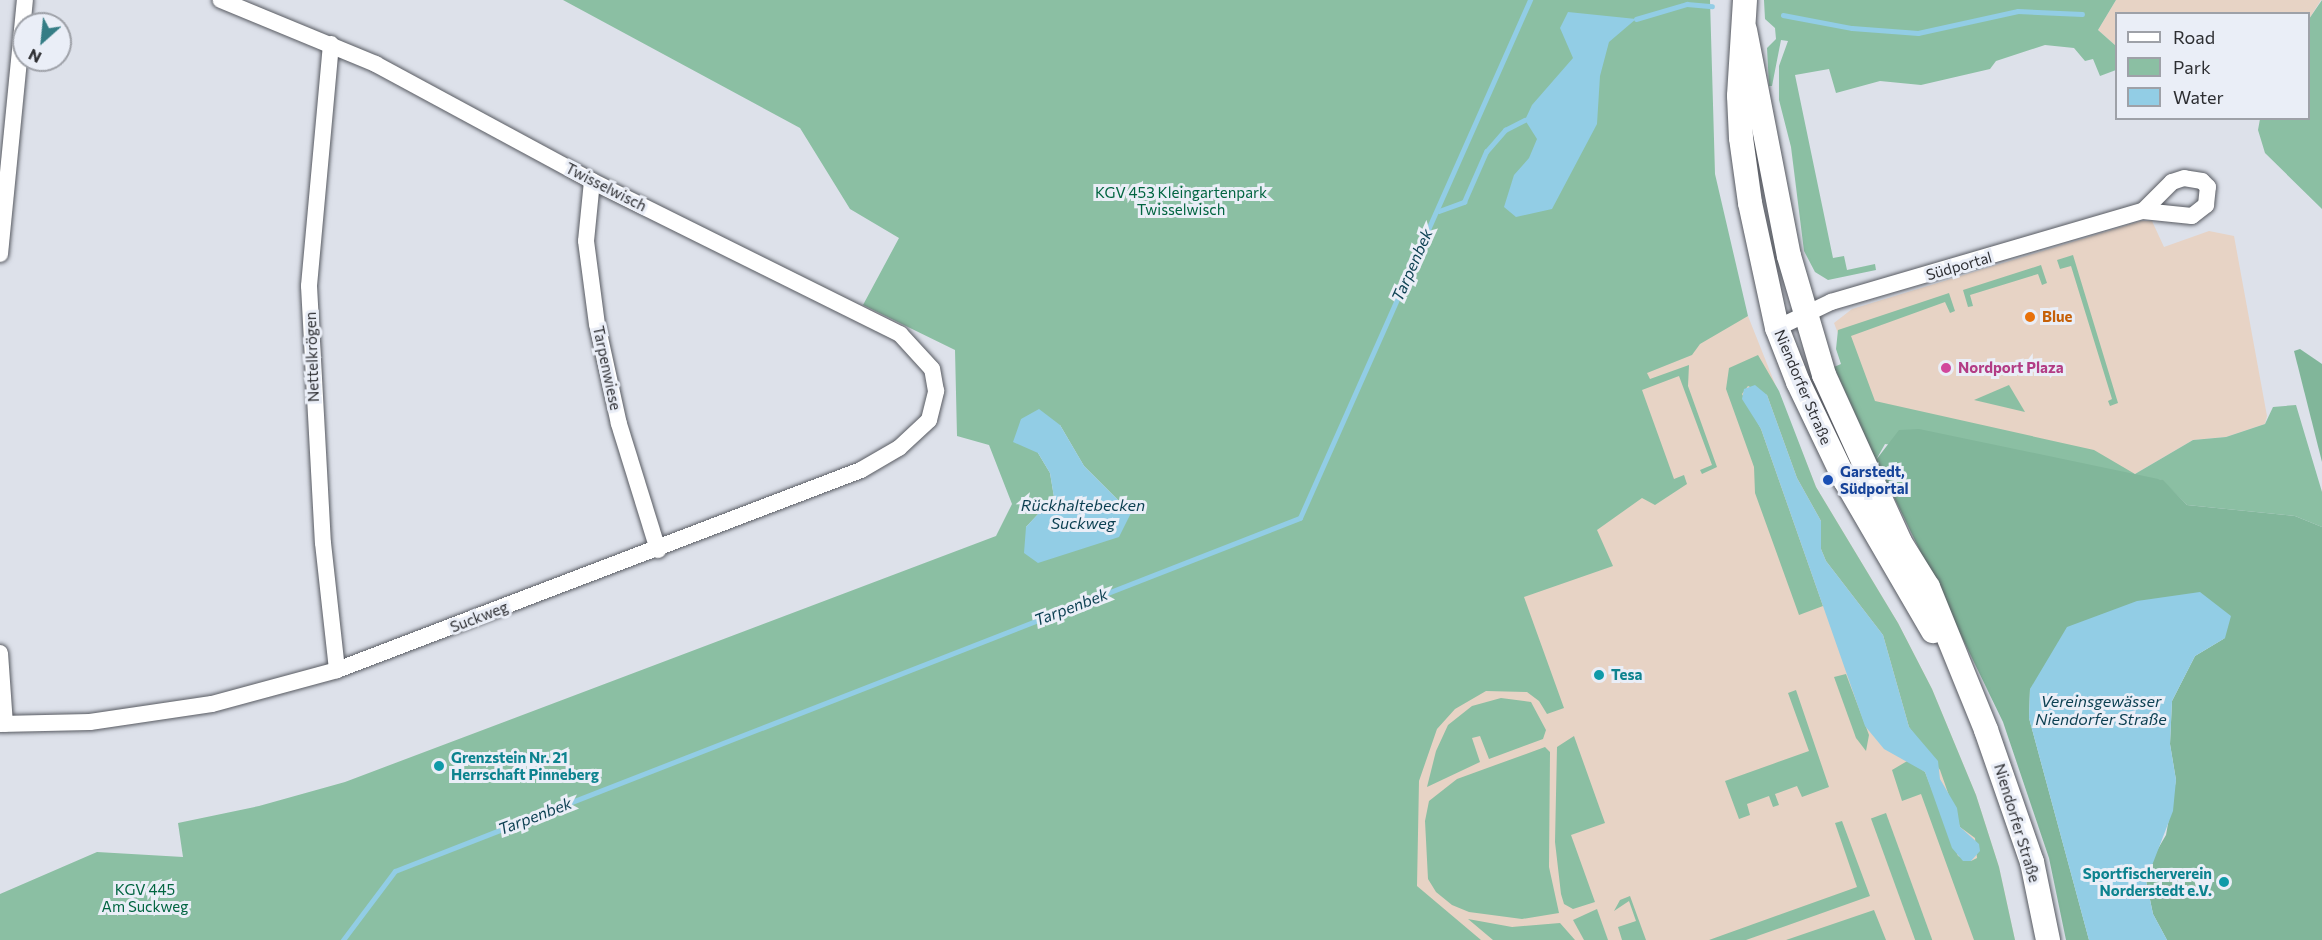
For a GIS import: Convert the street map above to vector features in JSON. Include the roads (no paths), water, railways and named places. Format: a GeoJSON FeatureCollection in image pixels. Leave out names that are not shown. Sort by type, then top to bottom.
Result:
{"type":"FeatureCollection","features":[{"type":"Feature","properties":{"kind":"main road","name":"Niendorfer Straße"},"geometry":{"type":"LineString","coordinates":[[1744,0],[1745,30],[1739,96],[1741,138],[1750,203],[1777,328],[1818,426],[1857,501],[1962,676]]}},
{"type":"Feature","properties":{"kind":"main road","name":"Niendorfer Straße"},"geometry":{"type":"LineString","coordinates":[[1745,30],[1774,190],[1824,375],[1895,532],[1928,587],[2008,787],[2032,862],[2048,940]]}},
{"type":"Feature","properties":{"kind":"street"},"geometry":{"type":"LineString","coordinates":[[0,254],[25,0]]}},
{"type":"Feature","properties":{"kind":"street","name":"Twisselwisch"},"geometry":{"type":"LineString","coordinates":[[221,0],[331,44],[592,181],[900,334],[932,369],[936,391],[928,420]]}},
{"type":"Feature","properties":{"kind":"street","name":"Nettelkrögen"},"geometry":{"type":"LineString","coordinates":[[331,44],[309,286],[322,532],[338,670]]}},
{"type":"Feature","properties":{"kind":"street","name":"Tarpenwiese"},"geometry":{"type":"LineString","coordinates":[[592,181],[586,241],[597,324],[619,423],[658,550]]}},
{"type":"Feature","properties":{"kind":"street","name":"Südportal"},"geometry":{"type":"LineString","coordinates":[[1777,328],[1831,302],[2143,211]]}},
{"type":"Feature","properties":{"kind":"street","name":"Suckweg"},"geometry":{"type":"LineString","coordinates":[[2,724],[90,722],[212,704],[338,670],[658,550],[861,470],[906,443],[928,420]]}},
{"type":"Feature","properties":{"kind":"street"},"geometry":{"type":"LineString","coordinates":[[0,653],[2,724]]}},
{"type":"Feature","properties":{"kind":"water"},"geometry":{"type":"Polygon","coordinates":[[[1568,12],[1636,19],[1609,42],[1600,76],[1597,124],[1552,209],[1516,217],[1504,207],[1514,175],[1529,158],[1537,139],[1525,120],[1532,105],[1573,58],[1560,28],[1568,12]]]}},
{"type":"Feature","properties":{"kind":"water"},"geometry":{"type":"Polygon","coordinates":[[[1755,385],[1767,395],[1797,478],[1821,521],[1821,549],[1826,561],[1883,635],[1909,727],[1938,761],[1940,779],[1957,808],[1960,827],[1979,844],[1980,851],[1971,861],[1963,861],[1952,848],[1925,772],[1884,749],[1865,726],[1761,429],[1742,399],[1744,389],[1755,385]]]}},
{"type":"Feature","properties":{"kind":"water","name":"Rückhaltebecken Suckweg"},"geometry":{"type":"Polygon","coordinates":[[[1039,409],[1060,425],[1084,466],[1131,513],[1119,537],[1038,563],[1024,553],[1026,527],[1054,497],[1050,473],[1038,453],[1013,442],[1021,419],[1039,409]]]}},
{"type":"Feature","properties":{"kind":"water","name":"Vereinsgewässer Niendorfer Straße"},"geometry":{"type":"Polygon","coordinates":[[[2200,592],[2231,616],[2225,638],[2195,656],[2172,701],[2170,744],[2176,780],[2173,811],[2146,881],[2153,914],[2167,940],[2089,940],[2029,718],[2030,689],[2067,627],[2137,601],[2200,592]]]}},
{"type":"Feature","properties":{"kind":"waterway","name":"Tarpenbek"},"geometry":{"type":"LineString","coordinates":[[343,940],[395,871],[1300,518],[1530,0]]}},
{"type":"Feature","properties":{"kind":"waterway"},"geometry":{"type":"LineString","coordinates":[[1636,19],[1687,4],[1712,6]]}},
{"type":"Feature","properties":{"kind":"waterway"},"geometry":{"type":"LineString","coordinates":[[1783,15],[1852,28],[1918,33],[2018,11],[2082,14]]}},
{"type":"Feature","properties":{"kind":"waterway"},"geometry":{"type":"LineString","coordinates":[[1439,211],[1464,202],[1486,152],[1505,130],[1525,120]]}},
{"type":"Feature","properties":{"kind":"place","name":"Blue"},"geometry":{"type":"Point","coordinates":[2030,317]}},
{"type":"Feature","properties":{"kind":"place","name":"Nordport Plaza"},"geometry":{"type":"Point","coordinates":[1946,368]}},
{"type":"Feature","properties":{"kind":"place","name":"Garstedt, Südportal"},"geometry":{"type":"Point","coordinates":[1828,480]}},
{"type":"Feature","properties":{"kind":"place","name":"Tesa"},"geometry":{"type":"Point","coordinates":[1599,675]}},
{"type":"Feature","properties":{"kind":"place","name":"Grenzstein Nr. 21 Herrschaft Pinneberg"},"geometry":{"type":"Point","coordinates":[439,766]}},
{"type":"Feature","properties":{"kind":"place","name":"Sportfischerverein Norderstedt e.V."},"geometry":{"type":"Point","coordinates":[2224,882]}},
{"type":"Feature","properties":{"kind":"park label","name":"KGV 453 Kleingartenpark Twisselwisch"},"geometry":{"type":"Point","coordinates":[1181,200]}},
{"type":"Feature","properties":{"kind":"park label","name":"KGV 445 Am Suckweg"},"geometry":{"type":"Point","coordinates":[145,898]}}]}
